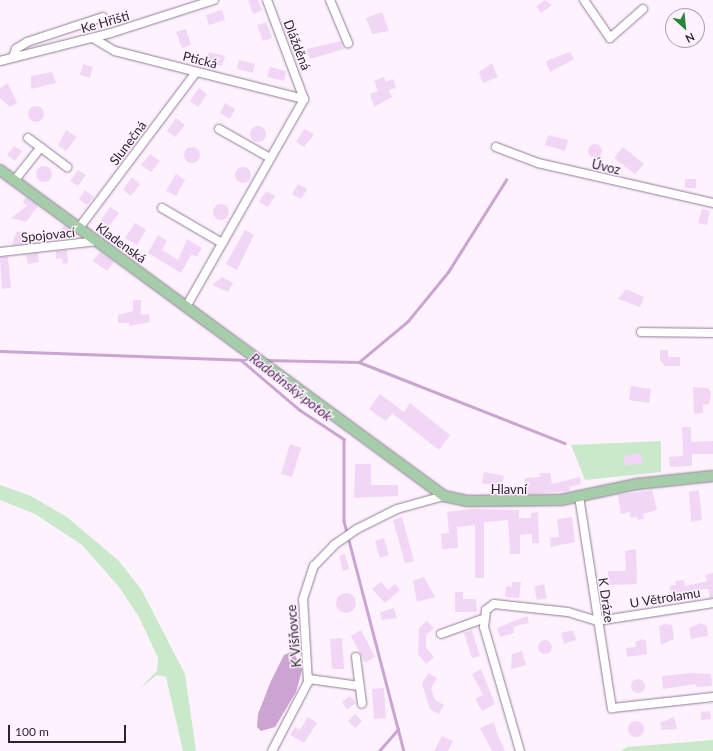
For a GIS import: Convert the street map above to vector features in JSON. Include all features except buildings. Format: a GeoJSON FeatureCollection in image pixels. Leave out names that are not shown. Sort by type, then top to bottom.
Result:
{"type":"FeatureCollection","features":[{"type":"Feature","properties":{"kind":"main road","name":"Kladenská"},"geometry":{"type":"LineString","coordinates":[[0,170],[186,306],[212,327],[330,412]]}},
{"type":"Feature","properties":{"kind":"main road","name":"Hlavní"},"geometry":{"type":"LineString","coordinates":[[330,412],[444,496],[485,502],[534,502],[579,496],[637,484],[713,476]]}},
{"type":"Feature","properties":{"kind":"street","name":"Ke Hřišti"},"geometry":{"type":"LineString","coordinates":[[0,61],[92,38],[214,0]]}},
{"type":"Feature","properties":{"kind":"street","name":"Dlážděná"},"geometry":{"type":"LineString","coordinates":[[267,0],[304,99]]}},
{"type":"Feature","properties":{"kind":"street"},"geometry":{"type":"LineString","coordinates":[[330,0],[348,43]]}},
{"type":"Feature","properties":{"kind":"street"},"geometry":{"type":"LineString","coordinates":[[584,0],[610,38],[643,9]]}},
{"type":"Feature","properties":{"kind":"street"},"geometry":{"type":"LineString","coordinates":[[13,57],[16,49],[27,42],[103,17]]}},
{"type":"Feature","properties":{"kind":"street","name":"Ptická"},"geometry":{"type":"LineString","coordinates":[[92,38],[115,51],[304,99]]}},
{"type":"Feature","properties":{"kind":"street","name":"Slunečná"},"geometry":{"type":"LineString","coordinates":[[79,228],[196,72]]}},
{"type":"Feature","properties":{"kind":"street"},"geometry":{"type":"LineString","coordinates":[[186,306],[304,99]]}},
{"type":"Feature","properties":{"kind":"street"},"geometry":{"type":"LineString","coordinates":[[219,129],[270,158]]}},
{"type":"Feature","properties":{"kind":"street"},"geometry":{"type":"LineString","coordinates":[[28,138],[67,166]]}},
{"type":"Feature","properties":{"kind":"street"},"geometry":{"type":"LineString","coordinates":[[14,181],[41,147]]}},
{"type":"Feature","properties":{"kind":"street","name":"Úvoz"},"geometry":{"type":"LineString","coordinates":[[496,147],[538,163],[713,203]]}},
{"type":"Feature","properties":{"kind":"street"},"geometry":{"type":"LineString","coordinates":[[162,208],[222,243]]}},
{"type":"Feature","properties":{"kind":"street","name":"Spojovací"},"geometry":{"type":"LineString","coordinates":[[0,252],[98,241]]}},
{"type":"Feature","properties":{"kind":"street"},"geometry":{"type":"LineString","coordinates":[[641,332],[713,333]]}},
{"type":"Feature","properties":{"kind":"street","name":"K Višňovce"},"geometry":{"type":"LineString","coordinates":[[272,751],[309,679],[303,594],[318,560],[339,541],[368,523],[397,509],[444,496]]}},
{"type":"Feature","properties":{"kind":"street","name":"K Dráze"},"geometry":{"type":"LineString","coordinates":[[579,496],[597,621],[612,708],[713,697]]}},
{"type":"Feature","properties":{"kind":"street","name":"U Větrolamu"},"geometry":{"type":"LineString","coordinates":[[597,621],[713,603]]}},
{"type":"Feature","properties":{"kind":"street"},"geometry":{"type":"LineString","coordinates":[[520,751],[483,619],[486,610],[494,604],[568,612],[597,621]]}},
{"type":"Feature","properties":{"kind":"street"},"geometry":{"type":"LineString","coordinates":[[441,634],[483,619]]}},
{"type":"Feature","properties":{"kind":"street"},"geometry":{"type":"LineString","coordinates":[[356,657],[362,704]]}},
{"type":"Feature","properties":{"kind":"street"},"geometry":{"type":"LineString","coordinates":[[309,679],[360,686]]}},
{"type":"Feature","properties":{"kind":"green space"},"geometry":{"type":"Polygon","coordinates":[[[661,441],[661,472],[585,480],[571,445],[661,441]]]}},
{"type":"Feature","properties":{"kind":"green space"},"geometry":{"type":"Polygon","coordinates":[[[0,485],[31,496],[67,517],[119,561],[141,589],[185,674],[196,751],[183,751],[166,677],[157,675],[140,688],[157,671],[158,658],[139,617],[119,587],[82,545],[35,514],[0,500],[0,485]]]}},
{"type":"Feature","properties":{"kind":"green space"},"geometry":{"type":"Polygon","coordinates":[[[713,740],[713,751],[621,751],[627,747],[713,740]]]}},
{"type":"Feature","properties":{"kind":"shaded area"},"geometry":{"type":"Polygon","coordinates":[[[293,651],[302,670],[296,692],[275,727],[261,731],[257,727],[258,714],[271,681],[284,655],[293,651]]]}},
{"type":"Feature","properties":{"kind":"waterway"},"geometry":{"type":"LineString","coordinates":[[264,360],[359,362],[408,321],[448,272],[506,180]]}},
{"type":"Feature","properties":{"kind":"waterway","name":"Radotínský potok"},"geometry":{"type":"LineString","coordinates":[[0,351],[241,360],[300,410],[344,439],[344,521],[404,751]]}},
{"type":"Feature","properties":{"kind":"waterway"},"geometry":{"type":"LineString","coordinates":[[242,360],[253,360]]}},
{"type":"Feature","properties":{"kind":"waterway"},"geometry":{"type":"LineString","coordinates":[[359,362],[565,443]]}},
{"type":"Feature","properties":{"kind":"waterway"},"geometry":{"type":"LineString","coordinates":[[379,751],[398,729]]}}]}
